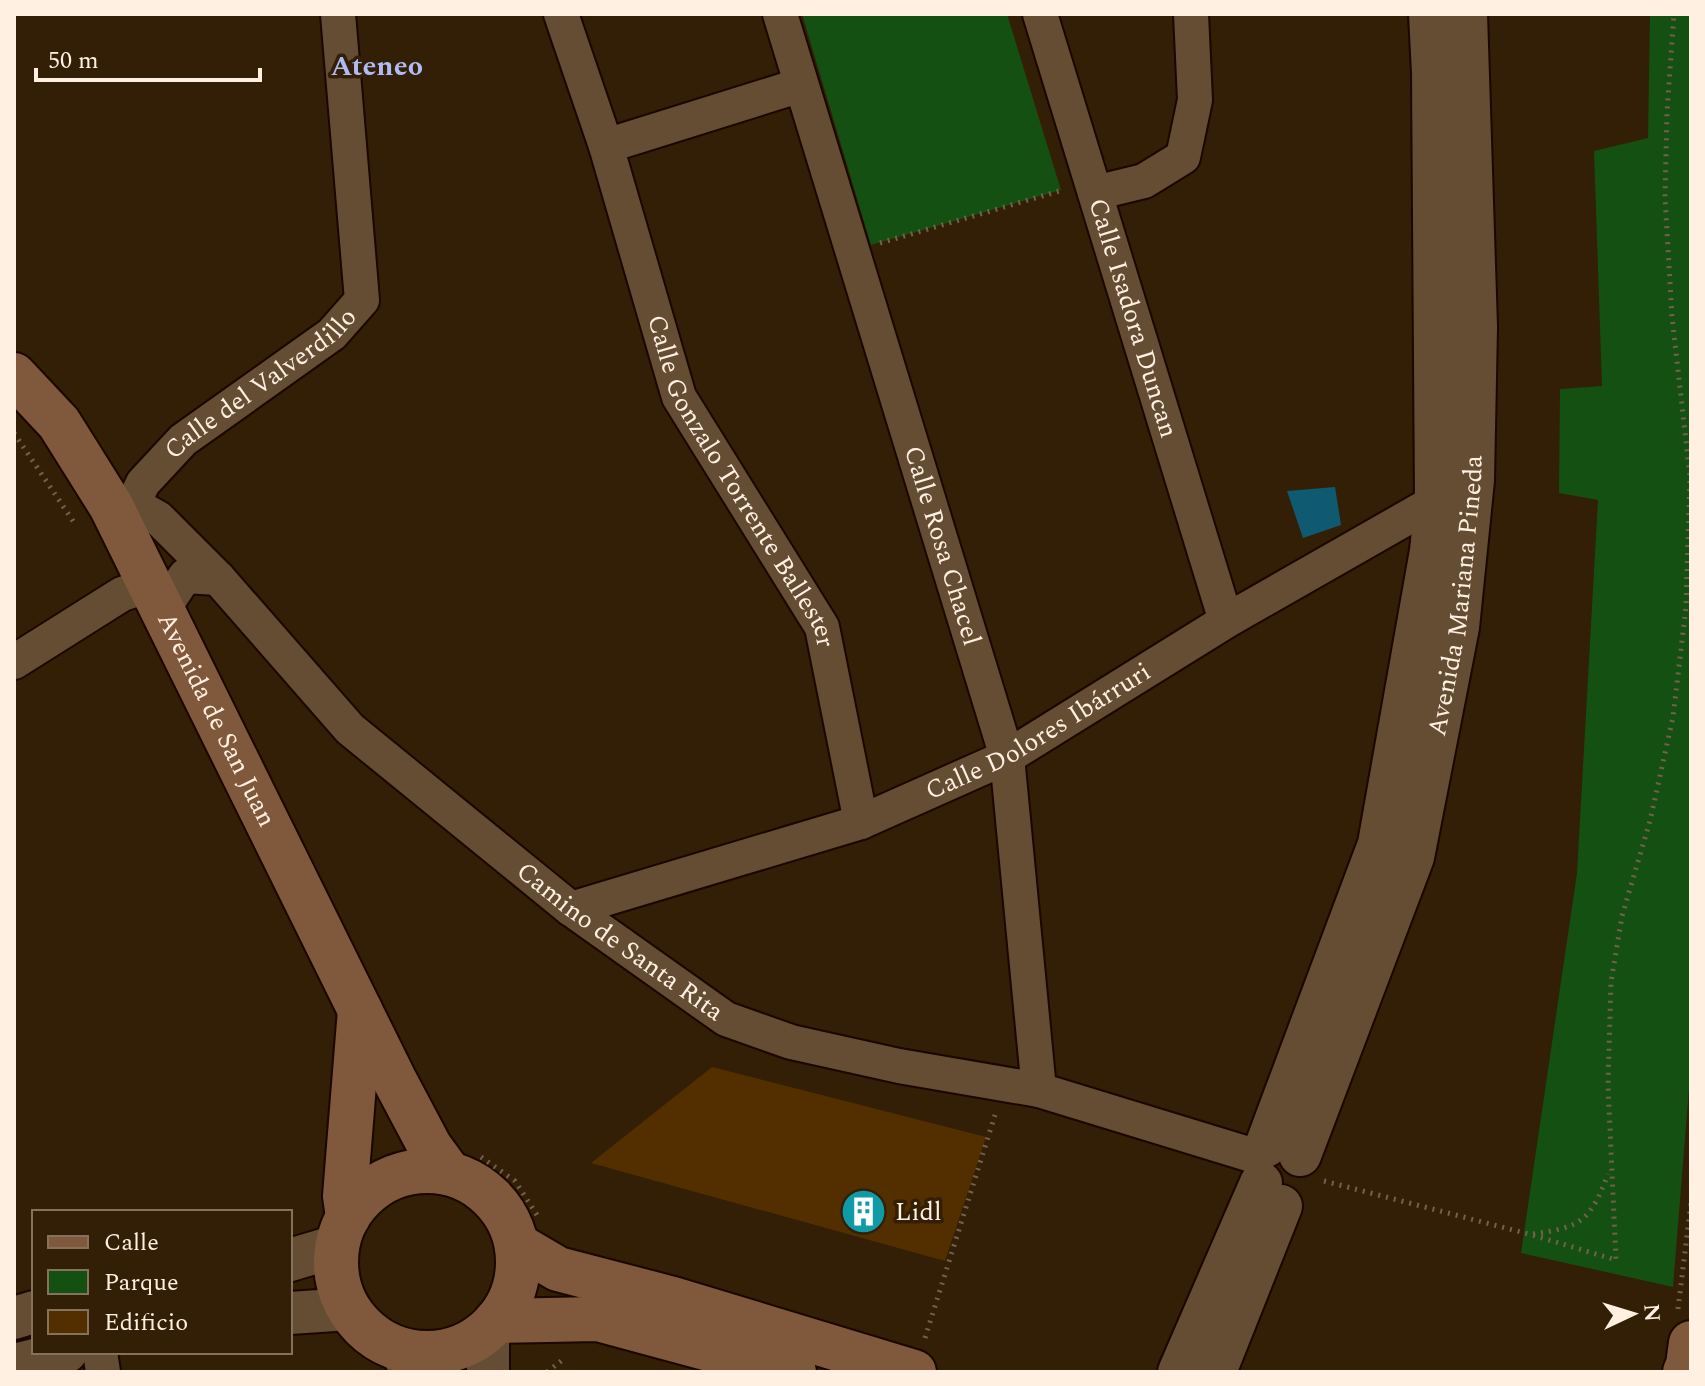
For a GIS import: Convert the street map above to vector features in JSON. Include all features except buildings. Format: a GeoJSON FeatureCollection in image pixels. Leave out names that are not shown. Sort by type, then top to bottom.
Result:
{"type":"FeatureCollection","features":[{"type":"Feature","properties":{"kind":"main road","name":"Avenida de San Juan"},"geometry":{"type":"LineString","coordinates":[[14,375],[59,423],[122,505],[156,598],[394,1079],[430,1147],[459,1161]]}},
{"type":"Feature","properties":{"kind":"main road"},"geometry":{"type":"LineString","coordinates":[[361,1007],[342,1231],[336,1268],[340,1289],[349,1309],[363,1328],[407,1361],[425,1353],[448,1351],[469,1343],[598,1319],[794,1372]]}},
{"type":"Feature","properties":{"kind":"main road"},"geometry":{"type":"LineString","coordinates":[[342,1231],[362,1198],[380,1183],[402,1173],[459,1161],[473,1183],[493,1199],[509,1221],[528,1232],[558,1269],[917,1361]]}},
{"type":"Feature","properties":{"kind":"main road"},"geometry":{"type":"LineString","coordinates":[[491,1341],[511,1298],[528,1232]]}},
{"type":"Feature","properties":{"kind":"main road"},"geometry":{"type":"LineString","coordinates":[[1684,1330],[1685,1372]]}},
{"type":"Feature","properties":{"kind":"street","name":"Calle del Valverdillo"},"geometry":{"type":"LineString","coordinates":[[122,505],[183,440],[332,334],[362,300],[338,14]]}},
{"type":"Feature","properties":{"kind":"street","name":"Calle Gonzalo Torrente Ballester"},"geometry":{"type":"LineString","coordinates":[[561,14],[606,146],[679,397],[822,627],[861,822]]}},
{"type":"Feature","properties":{"kind":"street","name":"Calle Rosa Chacel"},"geometry":{"type":"LineString","coordinates":[[780,14],[1007,757],[1039,1090]]}},
{"type":"Feature","properties":{"kind":"street","name":"Calle Isadora Duncan"},"geometry":{"type":"LineString","coordinates":[[1040,14],[1226,621]]}},
{"type":"Feature","properties":{"kind":"street"},"geometry":{"type":"LineString","coordinates":[[1095,193],[1144,181],[1183,157],[1195,100],[1191,14]]}},
{"type":"Feature","properties":{"kind":"street","name":"Avenida Mariana Pineda"},"geometry":{"type":"LineString","coordinates":[[1215,1372],[1281,1169],[1379,844],[1431,551],[1436,501],[1430,14]]}},
{"type":"Feature","properties":{"kind":"street","name":"Avenida Mariana Pineda"},"geometry":{"type":"LineString","coordinates":[[1179,1372],[1281,1169],[1413,857],[1458,627],[1473,480],[1476,327],[1466,14]]}},
{"type":"Feature","properties":{"kind":"street"},"geometry":{"type":"LineString","coordinates":[[606,146],[801,85]]}},
{"type":"Feature","properties":{"kind":"street","name":"Calle Dolores Ibárruri"},"geometry":{"type":"LineString","coordinates":[[571,909],[861,822],[1007,757],[1226,621],[1473,480]]}},
{"type":"Feature","properties":{"kind":"street","name":"Camino de Santa Rita"},"geometry":{"type":"LineString","coordinates":[[122,505],[158,518],[218,578],[350,729],[571,909],[726,1019],[791,1042],[899,1066],[1039,1090],[1281,1169]]}},
{"type":"Feature","properties":{"kind":"street"},"geometry":{"type":"LineString","coordinates":[[14,662],[122,594],[156,598],[185,576],[218,578]]}},
{"type":"Feature","properties":{"kind":"street"},"geometry":{"type":"LineString","coordinates":[[292,1259],[342,1231]]}},
{"type":"Feature","properties":{"kind":"street"},"geometry":{"type":"LineString","coordinates":[[292,1313],[349,1309]]}},
{"type":"Feature","properties":{"kind":"street"},"geometry":{"type":"LineString","coordinates":[[14,1365],[58,1354]]}},
{"type":"Feature","properties":{"kind":"path"},"geometry":{"type":"LineString","coordinates":[[1281,1169],[1616,1260],[1608,1085],[1611,982],[1622,916],[1650,821],[1673,717],[1686,607],[1690,476],[1672,317],[1665,197],[1674,14]]}},
{"type":"Feature","properties":{"kind":"path"},"geometry":{"type":"LineString","coordinates":[[852,253],[1061,190],[1095,193]]}},
{"type":"Feature","properties":{"kind":"path"},"geometry":{"type":"LineString","coordinates":[[917,1361],[1005,1084]]}},
{"type":"Feature","properties":{"kind":"path"},"geometry":{"type":"LineString","coordinates":[[459,1161],[515,1181],[528,1232]]}},
{"type":"Feature","properties":{"kind":"path"},"geometry":{"type":"LineString","coordinates":[[1529,1234],[1569,1228],[1596,1206],[1610,1170]]}},
{"type":"Feature","properties":{"kind":"path"},"geometry":{"type":"LineString","coordinates":[[1684,1330],[1691,1203]]}},
{"type":"Feature","properties":{"kind":"green space"},"geometry":{"type":"Polygon","coordinates":[[[802,14],[1007,14],[1061,190],[871,245],[802,14]]]}},
{"type":"Feature","properties":{"kind":"green space"},"geometry":{"type":"Polygon","coordinates":[[[1650,14],[1691,14],[1691,1064],[1673,1287],[1521,1253],[1577,873],[1598,500],[1559,493],[1560,389],[1602,386],[1594,151],[1648,138],[1650,14]]]}},
{"type":"Feature","properties":{"kind":"water"},"geometry":{"type":"Polygon","coordinates":[[[1335,487],[1341,525],[1303,538],[1287,491],[1335,487]]]}},
{"type":"Feature","properties":{"kind":"place","name":"Lidl"},"geometry":{"type":"Point","coordinates":[864,1212]}},
{"type":"Feature","properties":{"kind":"district","name":"Ateneo"},"geometry":{"type":"Point","coordinates":[377,66]}}]}
